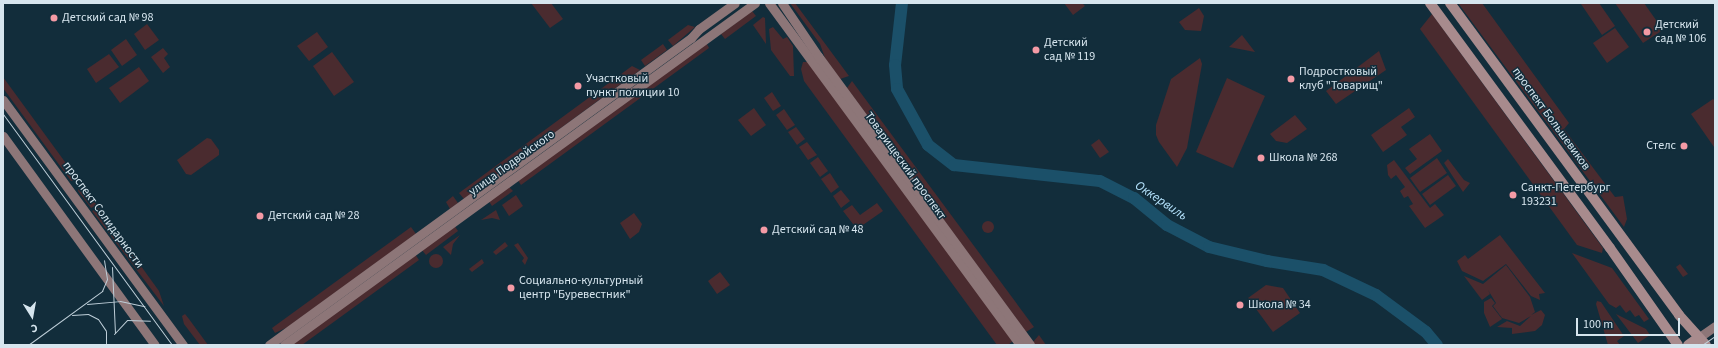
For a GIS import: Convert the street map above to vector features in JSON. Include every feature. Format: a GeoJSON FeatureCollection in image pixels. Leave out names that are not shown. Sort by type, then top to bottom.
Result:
{"type":"FeatureCollection","features":[{"type":"Feature","properties":{"kind":"main road"},"geometry":{"type":"LineString","coordinates":[[1430,3],[1610,248],[1678,345]]}},
{"type":"Feature","properties":{"kind":"main road","name":"проспект Большевиков"},"geometry":{"type":"LineString","coordinates":[[1450,3],[1702,342]]}},
{"type":"Feature","properties":{"kind":"main road"},"geometry":{"type":"LineString","coordinates":[[1688,345],[1702,342]]}},
{"type":"Feature","properties":{"kind":"street","name":"улица Подвойского"},"geometry":{"type":"LineString","coordinates":[[269,345],[691,38],[699,29],[735,3]]}},
{"type":"Feature","properties":{"kind":"street","name":"улица Подвойского"},"geometry":{"type":"LineString","coordinates":[[284,345],[755,3]]}},
{"type":"Feature","properties":{"kind":"street","name":"Товарищеский проспект"},"geometry":{"type":"LineString","coordinates":[[769,3],[1020,345]]}},
{"type":"Feature","properties":{"kind":"street","name":"Товарищеский проспект"},"geometry":{"type":"LineString","coordinates":[[782,3],[818,56],[1030,345]]}},
{"type":"Feature","properties":{"kind":"street","name":"проспект Солидарности"},"geometry":{"type":"LineString","coordinates":[[3,100],[183,345]]}},
{"type":"Feature","properties":{"kind":"street"},"geometry":{"type":"LineString","coordinates":[[3,136],[155,345]]}},
{"type":"Feature","properties":{"kind":"street"},"geometry":{"type":"LineString","coordinates":[[1702,342],[1715,326]]}},
{"type":"Feature","properties":{"kind":"shaded area"},"geometry":{"type":"Polygon","coordinates":[[[531,3],[551,3],[563,19],[550,28],[531,3]]]}},
{"type":"Feature","properties":{"kind":"shaded area"},"geometry":{"type":"Polygon","coordinates":[[[790,3],[795,3],[849,76],[840,79],[825,58],[820,44],[790,3]]]}},
{"type":"Feature","properties":{"kind":"shaded area"},"geometry":{"type":"Polygon","coordinates":[[[1064,3],[1082,3],[1085,6],[1073,15],[1064,3]]]}},
{"type":"Feature","properties":{"kind":"shaded area"},"geometry":{"type":"Polygon","coordinates":[[[1458,3],[1482,3],[1569,123],[1564,129],[1615,197],[1623,196],[1627,219],[1624,227],[1458,3]]]}},
{"type":"Feature","properties":{"kind":"shaded area"},"geometry":{"type":"Polygon","coordinates":[[[1599,3],[1615,26],[1602,35],[1581,4],[1599,3]]]}},
{"type":"Feature","properties":{"kind":"shaded area"},"geometry":{"type":"Polygon","coordinates":[[[1615,3],[1644,3],[1663,30],[1643,43],[1615,3]]]}},
{"type":"Feature","properties":{"kind":"shaded area"},"geometry":{"type":"Polygon","coordinates":[[[1199,8],[1204,16],[1201,31],[1185,30],[1179,22],[1199,8]]]}},
{"type":"Feature","properties":{"kind":"shaded area"},"geometry":{"type":"Polygon","coordinates":[[[752,11],[756,16],[725,39],[721,34],[752,11]]]}},
{"type":"Feature","properties":{"kind":"shaded area"},"geometry":{"type":"Polygon","coordinates":[[[1432,14],[1603,248],[1602,253],[1577,245],[1420,29],[1432,14]]]}},
{"type":"Feature","properties":{"kind":"shaded area"},"geometry":{"type":"Polygon","coordinates":[[[763,17],[765,18],[766,44],[753,25],[763,17]]]}},
{"type":"Feature","properties":{"kind":"shaded area"},"geometry":{"type":"Polygon","coordinates":[[[147,24],[159,40],[145,50],[134,34],[147,24]]]}},
{"type":"Feature","properties":{"kind":"shaded area"},"geometry":{"type":"Polygon","coordinates":[[[688,25],[695,27],[673,46],[668,40],[688,25]]]}},
{"type":"Feature","properties":{"kind":"shaded area"},"geometry":{"type":"Polygon","coordinates":[[[773,27],[783,39],[787,37],[793,46],[794,76],[790,76],[771,50],[769,29],[773,27]]]}},
{"type":"Feature","properties":{"kind":"shaded area"},"geometry":{"type":"Polygon","coordinates":[[[1615,28],[1629,47],[1607,63],[1593,43],[1615,28]]]}},
{"type":"Feature","properties":{"kind":"shaded area"},"geometry":{"type":"Polygon","coordinates":[[[317,32],[328,47],[309,61],[297,46],[317,32]]]}},
{"type":"Feature","properties":{"kind":"shaded area"},"geometry":{"type":"Polygon","coordinates":[[[1242,35],[1255,52],[1229,47],[1242,35]]]}},
{"type":"Feature","properties":{"kind":"shaded area"},"geometry":{"type":"Polygon","coordinates":[[[126,39],[137,55],[122,66],[111,50],[126,39]]]}},
{"type":"Feature","properties":{"kind":"shaded area"},"geometry":{"type":"Polygon","coordinates":[[[663,44],[667,50],[645,66],[641,60],[663,44]]]}},
{"type":"Feature","properties":{"kind":"shaded area"},"geometry":{"type":"Polygon","coordinates":[[[707,44],[709,48],[521,185],[517,179],[697,48],[707,44]]]}},
{"type":"Feature","properties":{"kind":"shaded area"},"geometry":{"type":"Polygon","coordinates":[[[163,48],[168,54],[164,58],[170,67],[163,73],[151,57],[163,48]]]}},
{"type":"Feature","properties":{"kind":"shaded area"},"geometry":{"type":"Polygon","coordinates":[[[1379,51],[1386,70],[1336,104],[1326,91],[1379,51]]]}},
{"type":"Feature","properties":{"kind":"shaded area"},"geometry":{"type":"Polygon","coordinates":[[[332,52],[354,82],[334,96],[313,66],[332,52]]]}},
{"type":"Feature","properties":{"kind":"shaded area"},"geometry":{"type":"Polygon","coordinates":[[[109,54],[119,67],[96,83],[87,69],[109,54]]]}},
{"type":"Feature","properties":{"kind":"shaded area"},"geometry":{"type":"Polygon","coordinates":[[[1200,58],[1202,64],[1187,148],[1177,167],[1159,142],[1156,135],[1156,125],[1171,79],[1200,58]]]}},
{"type":"Feature","properties":{"kind":"shaded area"},"geometry":{"type":"Polygon","coordinates":[[[803,62],[808,62],[1013,341],[1008,345],[997,345],[804,81],[801,69],[803,62]]]}},
{"type":"Feature","properties":{"kind":"shaded area"},"geometry":{"type":"Polygon","coordinates":[[[632,66],[640,70],[464,199],[459,193],[632,66]]]}},
{"type":"Feature","properties":{"kind":"shaded area"},"geometry":{"type":"Polygon","coordinates":[[[139,67],[149,81],[120,103],[109,88],[139,67]]]}},
{"type":"Feature","properties":{"kind":"shaded area"},"geometry":{"type":"Polygon","coordinates":[[[3,77],[76,177],[75,180],[71,181],[3,88],[3,77]]]}},
{"type":"Feature","properties":{"kind":"shaded area"},"geometry":{"type":"Polygon","coordinates":[[[1227,78],[1265,96],[1233,168],[1196,152],[1227,78]]]}},
{"type":"Feature","properties":{"kind":"shaded area"},"geometry":{"type":"Polygon","coordinates":[[[852,81],[1034,327],[1026,332],[847,88],[852,81]]]}},
{"type":"Feature","properties":{"kind":"shaded area"},"geometry":{"type":"Polygon","coordinates":[[[772,92],[781,106],[773,111],[764,98],[772,92]]]}},
{"type":"Feature","properties":{"kind":"shaded area"},"geometry":{"type":"Polygon","coordinates":[[[1713,99],[1715,101],[1714,147],[1691,114],[1713,99]]]}},
{"type":"Feature","properties":{"kind":"shaded area"},"geometry":{"type":"Polygon","coordinates":[[[754,108],[766,125],[751,136],[738,120],[754,108]]]}},
{"type":"Feature","properties":{"kind":"shaded area"},"geometry":{"type":"Polygon","coordinates":[[[1409,108],[1415,117],[1401,127],[1407,135],[1383,152],[1371,135],[1409,108]]]}},
{"type":"Feature","properties":{"kind":"shaded area"},"geometry":{"type":"Polygon","coordinates":[[[784,109],[795,125],[787,130],[776,115],[784,109]]]}},
{"type":"Feature","properties":{"kind":"shaded area"},"geometry":{"type":"Polygon","coordinates":[[[1295,115],[1307,129],[1287,143],[1276,141],[1270,134],[1295,115]]]}},
{"type":"Feature","properties":{"kind":"shaded area"},"geometry":{"type":"Polygon","coordinates":[[[796,127],[805,139],[797,145],[788,132],[796,127]]]}},
{"type":"Feature","properties":{"kind":"shaded area"},"geometry":{"type":"Polygon","coordinates":[[[1430,134],[1442,151],[1410,174],[1405,168],[1417,159],[1409,149],[1430,134]]]}},
{"type":"Feature","properties":{"kind":"shaded area"},"geometry":{"type":"Polygon","coordinates":[[[207,138],[211,139],[219,150],[219,155],[191,175],[186,174],[177,160],[207,138]]]}},
{"type":"Feature","properties":{"kind":"shaded area"},"geometry":{"type":"Polygon","coordinates":[[[1099,139],[1109,152],[1100,158],[1091,145],[1099,139]]]}},
{"type":"Feature","properties":{"kind":"shaded area"},"geometry":{"type":"Polygon","coordinates":[[[807,142],[817,155],[808,160],[799,147],[807,142]]]}},
{"type":"Feature","properties":{"kind":"shaded area"},"geometry":{"type":"Polygon","coordinates":[[[818,157],[828,171],[820,177],[810,163],[818,157]]]}},
{"type":"Feature","properties":{"kind":"shaded area"},"geometry":{"type":"Polygon","coordinates":[[[1437,158],[1447,173],[1420,192],[1410,178],[1437,158]]]}},
{"type":"Feature","properties":{"kind":"shaded area"},"geometry":{"type":"Polygon","coordinates":[[[1448,159],[1464,180],[1470,183],[1463,192],[1444,163],[1448,159]]]}},
{"type":"Feature","properties":{"kind":"shaded area"},"geometry":{"type":"Polygon","coordinates":[[[1394,160],[1430,208],[1435,204],[1444,215],[1425,228],[1409,206],[1413,204],[1408,196],[1404,198],[1400,191],[1405,187],[1396,175],[1391,179],[1388,175],[1387,165],[1394,160]]]}},
{"type":"Feature","properties":{"kind":"shaded area"},"geometry":{"type":"Polygon","coordinates":[[[830,173],[839,187],[831,193],[821,179],[830,173]]]}},
{"type":"Feature","properties":{"kind":"shaded area"},"geometry":{"type":"Polygon","coordinates":[[[1448,175],[1456,186],[1430,205],[1422,194],[1448,175]]]}},
{"type":"Feature","properties":{"kind":"shaded area"},"geometry":{"type":"Polygon","coordinates":[[[508,186],[513,191],[492,206],[488,200],[508,186]]]}},
{"type":"Feature","properties":{"kind":"shaded area"},"geometry":{"type":"Polygon","coordinates":[[[79,187],[84,187],[97,205],[91,208],[78,191],[79,187]]]}},
{"type":"Feature","properties":{"kind":"shaded area"},"geometry":{"type":"Polygon","coordinates":[[[841,190],[850,201],[841,208],[833,196],[841,190]]]}},
{"type":"Feature","properties":{"kind":"shaded area"},"geometry":{"type":"Polygon","coordinates":[[[516,195],[523,206],[509,216],[502,205],[516,195]]]}},
{"type":"Feature","properties":{"kind":"shaded area"},"geometry":{"type":"Polygon","coordinates":[[[453,196],[458,203],[450,209],[446,202],[453,196]]]}},
{"type":"Feature","properties":{"kind":"shaded area"},"geometry":{"type":"Polygon","coordinates":[[[877,203],[883,211],[860,227],[853,224],[843,211],[852,205],[860,215],[877,203]]]}},
{"type":"Feature","properties":{"kind":"shaded area"},"geometry":{"type":"Polygon","coordinates":[[[99,208],[159,291],[164,306],[92,211],[99,208]]]}},
{"type":"Feature","properties":{"kind":"shaded area"},"geometry":{"type":"Polygon","coordinates":[[[496,210],[500,220],[492,218],[481,220],[496,210]]]}},
{"type":"Feature","properties":{"kind":"shaded area"},"geometry":{"type":"Polygon","coordinates":[[[634,213],[642,224],[639,232],[630,239],[620,223],[634,213]]]}},
{"type":"Feature","properties":{"kind":"shaded area"},"geometry":{"type":"Polygon","coordinates":[[[986,221],[990,221],[994,227],[990,233],[986,233],[982,229],[982,225],[986,221]]]}},
{"type":"Feature","properties":{"kind":"shaded area"},"geometry":{"type":"Polygon","coordinates":[[[454,225],[458,231],[426,255],[421,249],[454,225]]]}},
{"type":"Feature","properties":{"kind":"shaded area"},"geometry":{"type":"Polygon","coordinates":[[[411,227],[416,234],[288,327],[275,333],[272,328],[411,227]]]}},
{"type":"Feature","properties":{"kind":"shaded area"},"geometry":{"type":"Polygon","coordinates":[[[460,235],[453,244],[451,255],[443,247],[460,235]]]}},
{"type":"Feature","properties":{"kind":"shaded area"},"geometry":{"type":"Polygon","coordinates":[[[1500,235],[1545,293],[1539,294],[1540,300],[1531,296],[1506,264],[1483,281],[1462,271],[1457,261],[1465,255],[1468,259],[1500,235]]]}},
{"type":"Feature","properties":{"kind":"shaded area"},"geometry":{"type":"Polygon","coordinates":[[[505,242],[508,246],[496,255],[493,252],[505,242]]]}},
{"type":"Feature","properties":{"kind":"shaded area"},"geometry":{"type":"Polygon","coordinates":[[[518,243],[528,258],[525,265],[522,261],[524,258],[514,245],[518,243]]]}},
{"type":"Feature","properties":{"kind":"shaded area"},"geometry":{"type":"Polygon","coordinates":[[[1572,253],[1612,268],[1649,319],[1644,322],[1639,315],[1635,317],[1630,310],[1626,313],[1620,305],[1616,308],[1609,304],[1572,253]]]}},
{"type":"Feature","properties":{"kind":"shaded area"},"geometry":{"type":"Polygon","coordinates":[[[415,254],[419,260],[302,345],[292,345],[415,254]]]}},
{"type":"Feature","properties":{"kind":"shaded area"},"geometry":{"type":"Polygon","coordinates":[[[433,254],[439,254],[443,258],[443,264],[439,268],[433,268],[429,264],[429,258],[433,254]]]}},
{"type":"Feature","properties":{"kind":"shaded area"},"geometry":{"type":"Polygon","coordinates":[[[482,259],[484,263],[472,272],[469,269],[482,259]]]}},
{"type":"Feature","properties":{"kind":"shaded area"},"geometry":{"type":"Polygon","coordinates":[[[1680,264],[1688,274],[1683,277],[1676,267],[1680,264]]]}},
{"type":"Feature","properties":{"kind":"shaded area"},"geometry":{"type":"Polygon","coordinates":[[[1506,265],[1530,297],[1535,312],[1531,315],[1541,310],[1545,315],[1542,325],[1535,331],[1512,334],[1512,328],[1497,327],[1507,321],[1520,326],[1531,316],[1519,323],[1502,318],[1493,306],[1496,303],[1488,290],[1490,294],[1482,300],[1464,276],[1483,284],[1506,265]]]}},
{"type":"Feature","properties":{"kind":"shaded area"},"geometry":{"type":"Polygon","coordinates":[[[720,272],[730,285],[717,294],[708,281],[720,272]]]}},
{"type":"Feature","properties":{"kind":"shaded area"},"geometry":{"type":"Polygon","coordinates":[[[1266,285],[1283,288],[1300,313],[1273,332],[1248,298],[1266,285]]]}},
{"type":"Feature","properties":{"kind":"shaded area"},"geometry":{"type":"Polygon","coordinates":[[[1491,298],[1495,303],[1492,306],[1502,319],[1490,327],[1484,313],[1484,302],[1491,298]]]}},
{"type":"Feature","properties":{"kind":"shaded area"},"geometry":{"type":"Polygon","coordinates":[[[1597,301],[1601,302],[1624,336],[1617,341],[1620,345],[1608,345],[1596,304],[1597,301]]]}},
{"type":"Feature","properties":{"kind":"shaded area"},"geometry":{"type":"Polygon","coordinates":[[[185,314],[208,345],[200,345],[184,324],[182,316],[185,314]]]}},
{"type":"Feature","properties":{"kind":"shaded area"},"geometry":{"type":"Polygon","coordinates":[[[1616,314],[1646,329],[1650,335],[1638,343],[1616,314]]]}},
{"type":"Feature","properties":{"kind":"shaded area"},"geometry":{"type":"Polygon","coordinates":[[[1039,335],[1046,345],[1035,345],[1033,342],[1039,335]]]}},
{"type":"Feature","properties":{"kind":"waterway","name":"Оккервиль"},"geometry":{"type":"LineString","coordinates":[[902,3],[895,65],[897,89],[928,145],[954,165],[1100,181],[1134,198],[1167,225],[1209,247],[1267,261],[1323,270],[1376,295],[1426,332],[1437,345]]}},
{"type":"Feature","properties":{"kind":"tram line"},"geometry":{"type":"LineString","coordinates":[[3,114],[172,345]]}},
{"type":"Feature","properties":{"kind":"tram line"},"geometry":{"type":"LineString","coordinates":[[28,345],[102,291],[107,279],[104,260]]}},
{"type":"Feature","properties":{"kind":"tram line"},"geometry":{"type":"LineString","coordinates":[[112,267],[115,333]]}},
{"type":"Feature","properties":{"kind":"tram line"},"geometry":{"type":"LineString","coordinates":[[87,304],[120,301],[144,306]]}},
{"type":"Feature","properties":{"kind":"tram line"},"geometry":{"type":"LineString","coordinates":[[72,315],[88,314],[98,319],[106,331],[106,345]]}},
{"type":"Feature","properties":{"kind":"tram line"},"geometry":{"type":"LineString","coordinates":[[114,334],[127,320],[150,321]]}},
{"type":"Feature","properties":{"kind":"tram line"},"geometry":{"type":"LineString","coordinates":[[1702,345],[1715,336]]}},
{"type":"Feature","properties":{"kind":"place","name":"Детский сад № 98"},"geometry":{"type":"Point","coordinates":[54,18]}},
{"type":"Feature","properties":{"kind":"place","name":"Детский сад № 106"},"geometry":{"type":"Point","coordinates":[1647,32]}},
{"type":"Feature","properties":{"kind":"place","name":"Детский сад № 119"},"geometry":{"type":"Point","coordinates":[1036,50]}},
{"type":"Feature","properties":{"kind":"place","name":"Подростковый клуб \"Товарищ\""},"geometry":{"type":"Point","coordinates":[1291,79]}},
{"type":"Feature","properties":{"kind":"place","name":"Участковый пункт полиции 10"},"geometry":{"type":"Point","coordinates":[578,86]}},
{"type":"Feature","properties":{"kind":"place","name":"Стелс"},"geometry":{"type":"Point","coordinates":[1684,146]}},
{"type":"Feature","properties":{"kind":"place","name":"Школа № 268"},"geometry":{"type":"Point","coordinates":[1261,158]}},
{"type":"Feature","properties":{"kind":"place","name":"Санкт-Петербург 193231"},"geometry":{"type":"Point","coordinates":[1513,195]}},
{"type":"Feature","properties":{"kind":"place","name":"Детский сад № 28"},"geometry":{"type":"Point","coordinates":[260,216]}},
{"type":"Feature","properties":{"kind":"place","name":"Детский сад № 48"},"geometry":{"type":"Point","coordinates":[764,230]}},
{"type":"Feature","properties":{"kind":"place","name":"Социально-культурный центр \"Буревестник\""},"geometry":{"type":"Point","coordinates":[511,288]}},
{"type":"Feature","properties":{"kind":"place","name":"Школа № 34"},"geometry":{"type":"Point","coordinates":[1240,305]}}]}
